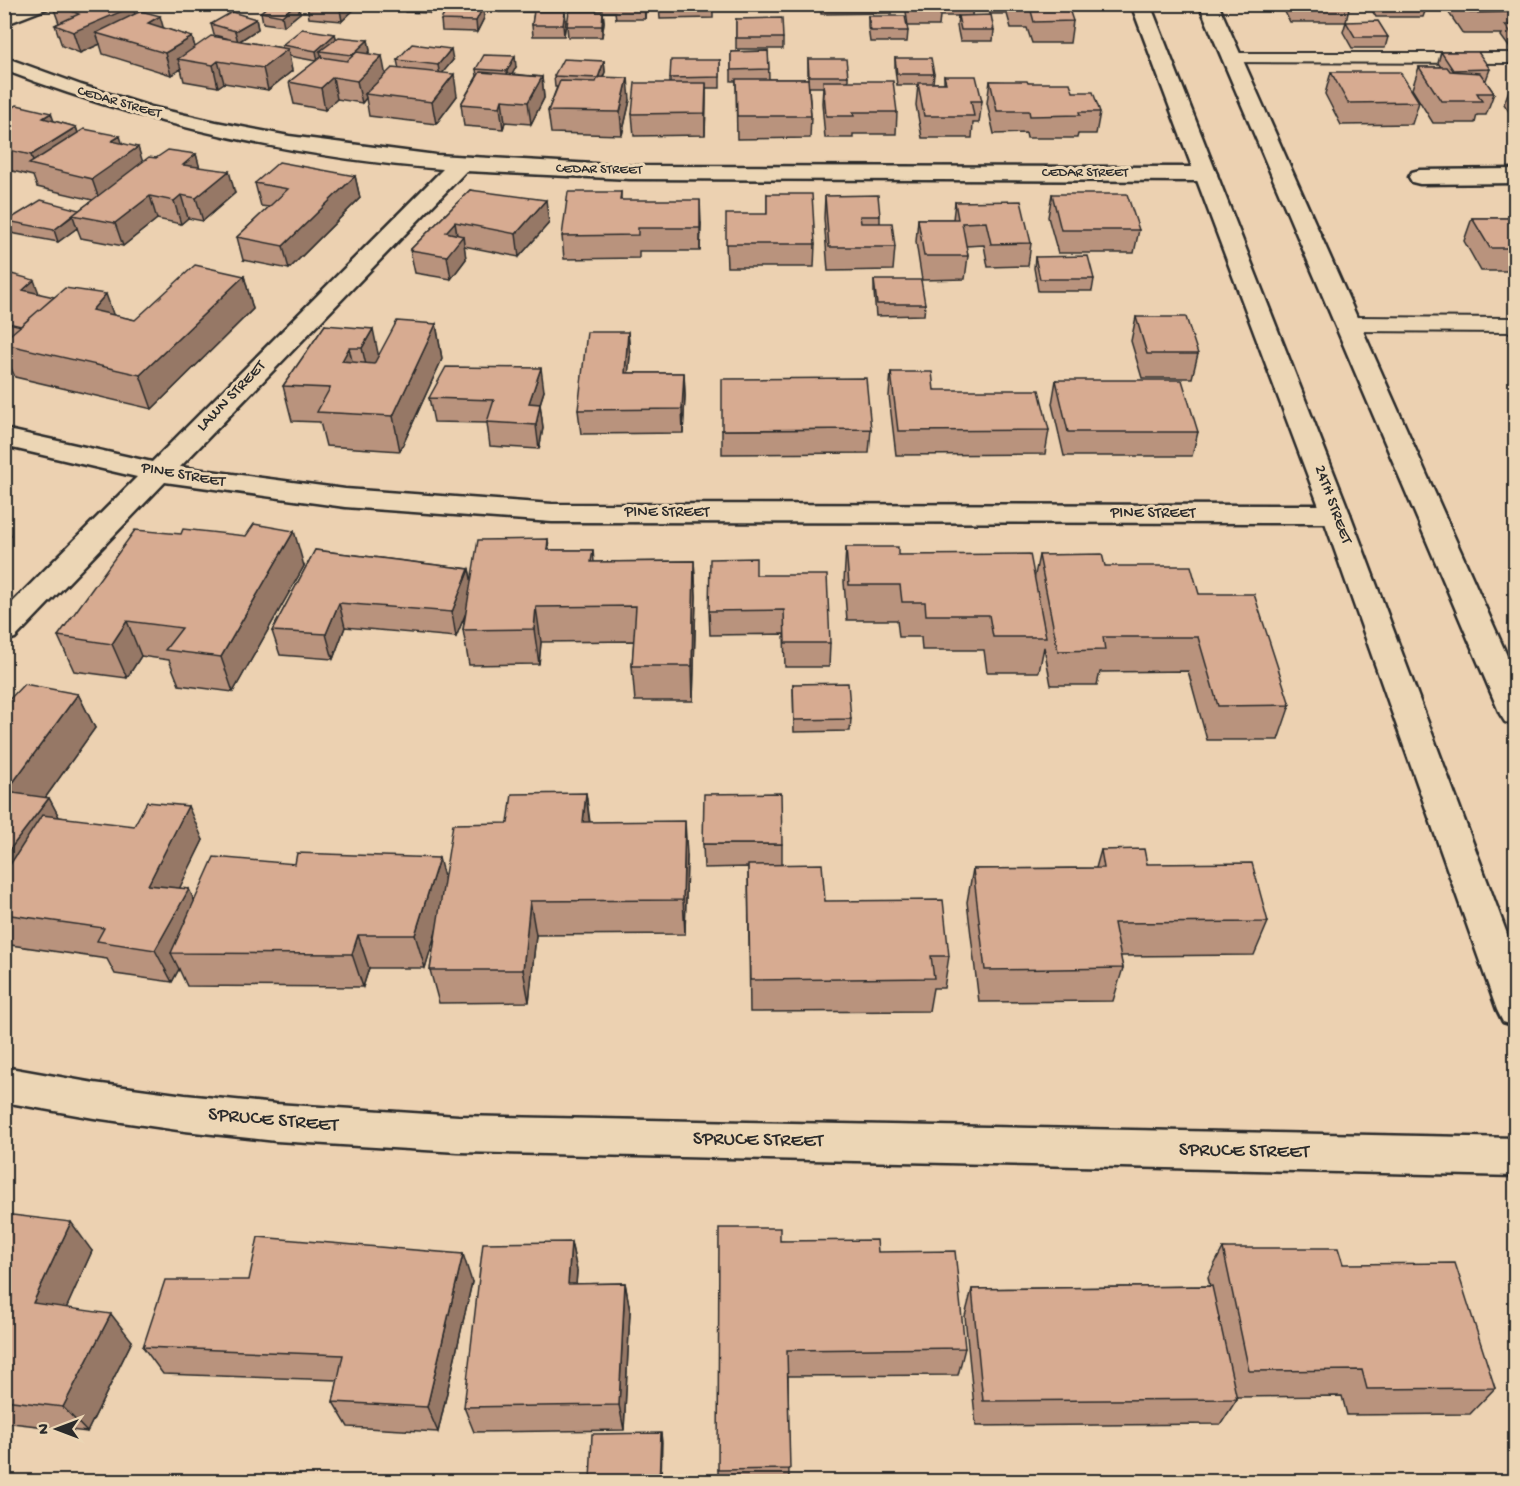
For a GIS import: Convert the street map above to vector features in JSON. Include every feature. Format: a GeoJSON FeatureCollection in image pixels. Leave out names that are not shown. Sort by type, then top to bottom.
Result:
{"type":"FeatureCollection","features":[{"type":"Feature","properties":{"kind":"street"},"geometry":{"type":"LineString","coordinates":[[4,19],[41,4]]}},
{"type":"Feature","properties":{"kind":"street","name":"24TH STREET"},"geometry":{"type":"LineString","coordinates":[[1140,4],[1336,514],[1515,1010]]}},
{"type":"Feature","properties":{"kind":"street"},"geometry":{"type":"LineString","coordinates":[[1208,4],[1515,714]]}},
{"type":"Feature","properties":{"kind":"street","name":"CEDAR STREET"},"geometry":{"type":"LineString","coordinates":[[4,63],[116,104],[196,124],[284,142],[460,164],[586,171],[1206,174]]}},
{"type":"Feature","properties":{"kind":"street","name":"LAWN STREET"},"geometry":{"type":"LineString","coordinates":[[4,630],[460,164]]}},
{"type":"Feature","properties":{"kind":"street"},"geometry":{"type":"LineString","coordinates":[[1420,177],[1515,176]]}},
{"type":"Feature","properties":{"kind":"street","name":"PINE STREET"},"geometry":{"type":"LineString","coordinates":[[4,437],[51,450],[158,473],[274,491],[426,507],[552,513],[1336,514]]}},
{"type":"Feature","properties":{"kind":"street","name":"SPRUCE STREET"},"geometry":{"type":"LineString","coordinates":[[4,1084],[59,1096],[250,1121],[450,1135],[1515,1157]]}},
{"type":"Feature","properties":{"kind":"lane"},"geometry":{"type":"LineString","coordinates":[[1231,58],[1515,58]]}},
{"type":"Feature","properties":{"kind":"lane"},"geometry":{"type":"LineString","coordinates":[[1346,324],[1515,325]]}},
{"type":"Feature","properties":{"kind":"building"},"geometry":{"type":"Polygon","coordinates":[[[55,4],[127,4],[132,7],[73,32],[55,25],[79,14],[55,4]]]}},
{"type":"Feature","properties":{"kind":"building"},"geometry":{"type":"Polygon","coordinates":[[[270,4],[295,4],[282,16],[261,12],[270,4]]]}},
{"type":"Feature","properties":{"kind":"building"},"geometry":{"type":"Polygon","coordinates":[[[941,4],[941,5],[910,5],[941,4]]]}},
{"type":"Feature","properties":{"kind":"building"},"geometry":{"type":"Polygon","coordinates":[[[1013,4],[1068,6],[1073,21],[1034,22],[1030,7],[1013,7],[1013,4]]]}},
{"type":"Feature","properties":{"kind":"building"},"geometry":{"type":"Polygon","coordinates":[[[1378,4],[1426,4],[1427,6],[1379,6],[1378,4]]]}},
{"type":"Feature","properties":{"kind":"building"},"geometry":{"type":"Polygon","coordinates":[[[1464,4],[1515,4],[1515,12],[1470,13],[1464,4]]]}},
{"type":"Feature","properties":{"kind":"building"},"geometry":{"type":"Polygon","coordinates":[[[449,6],[483,7],[476,21],[441,20],[449,6]]]}},
{"type":"Feature","properties":{"kind":"building"},"geometry":{"type":"Polygon","coordinates":[[[141,11],[160,16],[148,23],[192,37],[165,53],[96,33],[141,11]]]}},
{"type":"Feature","properties":{"kind":"building"},"geometry":{"type":"Polygon","coordinates":[[[534,11],[565,11],[563,25],[532,25],[534,11]]]}},
{"type":"Feature","properties":{"kind":"building"},"geometry":{"type":"Polygon","coordinates":[[[569,11],[603,11],[602,26],[567,26],[569,11]]]}},
{"type":"Feature","properties":{"kind":"building"},"geometry":{"type":"Polygon","coordinates":[[[232,12],[256,19],[235,31],[211,24],[232,12]]]}},
{"type":"Feature","properties":{"kind":"building"},"geometry":{"type":"Polygon","coordinates":[[[991,15],[994,30],[961,30],[958,16],[991,15]]]}},
{"type":"Feature","properties":{"kind":"building"},"geometry":{"type":"Polygon","coordinates":[[[868,16],[905,16],[908,31],[871,31],[868,16]]]}},
{"type":"Feature","properties":{"kind":"building"},"geometry":{"type":"Polygon","coordinates":[[[782,18],[783,38],[736,38],[736,19],[782,18]]]}},
{"type":"Feature","properties":{"kind":"building"},"geometry":{"type":"Polygon","coordinates":[[[1378,21],[1388,37],[1355,37],[1346,22],[1378,21]]]}},
{"type":"Feature","properties":{"kind":"building"},"geometry":{"type":"Polygon","coordinates":[[[1505,25],[1515,25],[1515,40],[1505,25]]]}},
{"type":"Feature","properties":{"kind":"building"},"geometry":{"type":"Polygon","coordinates":[[[302,29],[335,34],[316,51],[282,45],[302,29]]]}},
{"type":"Feature","properties":{"kind":"building"},"geometry":{"type":"Polygon","coordinates":[[[211,36],[288,49],[263,68],[218,61],[213,65],[178,59],[211,36]]]}},
{"type":"Feature","properties":{"kind":"building"},"geometry":{"type":"Polygon","coordinates":[[[339,37],[368,40],[352,55],[320,51],[339,37]]]}},
{"type":"Feature","properties":{"kind":"building"},"geometry":{"type":"Polygon","coordinates":[[[412,44],[451,49],[438,65],[397,60],[412,44]]]}},
{"type":"Feature","properties":{"kind":"building"},"geometry":{"type":"Polygon","coordinates":[[[768,51],[769,69],[731,70],[731,52],[768,51]]]}},
{"type":"Feature","properties":{"kind":"building"},"geometry":{"type":"Polygon","coordinates":[[[357,52],[382,56],[357,81],[333,77],[321,88],[289,82],[321,57],[347,61],[357,52]]]}},
{"type":"Feature","properties":{"kind":"building"},"geometry":{"type":"Polygon","coordinates":[[[1441,52],[1478,52],[1490,69],[1453,70],[1441,52]]]}},
{"type":"Feature","properties":{"kind":"building"},"geometry":{"type":"Polygon","coordinates":[[[484,55],[515,56],[507,71],[476,69],[484,55]]]}},
{"type":"Feature","properties":{"kind":"building"},"geometry":{"type":"Polygon","coordinates":[[[895,58],[931,58],[934,74],[897,74],[895,58]]]}},
{"type":"Feature","properties":{"kind":"building"},"geometry":{"type":"Polygon","coordinates":[[[563,59],[604,61],[598,78],[554,76],[563,59]]]}},
{"type":"Feature","properties":{"kind":"building"},"geometry":{"type":"Polygon","coordinates":[[[808,59],[846,59],[848,76],[809,76],[808,59]]]}},
{"type":"Feature","properties":{"kind":"building"},"geometry":{"type":"Polygon","coordinates":[[[671,60],[720,60],[720,77],[670,78],[671,60]]]}},
{"type":"Feature","properties":{"kind":"building"},"geometry":{"type":"Polygon","coordinates":[[[1419,67],[1447,67],[1450,71],[1480,73],[1494,93],[1477,93],[1482,101],[1441,101],[1419,67]]]}},
{"type":"Feature","properties":{"kind":"building"},"geometry":{"type":"Polygon","coordinates":[[[392,68],[454,74],[432,102],[365,94],[392,68]]]}},
{"type":"Feature","properties":{"kind":"building"},"geometry":{"type":"Polygon","coordinates":[[[480,72],[542,77],[528,102],[502,100],[500,107],[461,104],[480,72]]]}},
{"type":"Feature","properties":{"kind":"building"},"geometry":{"type":"Polygon","coordinates":[[[1331,72],[1400,72],[1419,102],[1348,103],[1331,72]]]}},
{"type":"Feature","properties":{"kind":"building"},"geometry":{"type":"Polygon","coordinates":[[[944,76],[976,76],[982,101],[971,101],[974,116],[924,116],[918,83],[946,83],[944,76]]]}},
{"type":"Feature","properties":{"kind":"building"},"geometry":{"type":"Polygon","coordinates":[[[598,77],[628,78],[620,112],[548,111],[560,81],[596,82],[598,77]]]}},
{"type":"Feature","properties":{"kind":"building"},"geometry":{"type":"Polygon","coordinates":[[[736,79],[808,79],[811,116],[737,116],[736,79]]]}},
{"type":"Feature","properties":{"kind":"building"},"geometry":{"type":"Polygon","coordinates":[[[823,81],[893,81],[897,112],[853,112],[854,116],[826,116],[823,81]]]}},
{"type":"Feature","properties":{"kind":"building"},"geometry":{"type":"Polygon","coordinates":[[[990,81],[1070,83],[1073,92],[1093,92],[1100,112],[1079,112],[1080,115],[1030,116],[1029,111],[997,111],[990,81]]]}},
{"type":"Feature","properties":{"kind":"building"},"geometry":{"type":"Polygon","coordinates":[[[635,83],[706,83],[705,113],[632,114],[635,83]]]}},
{"type":"Feature","properties":{"kind":"building"},"geometry":{"type":"Polygon","coordinates":[[[17,105],[51,113],[43,118],[76,127],[31,155],[4,149],[4,112],[17,105]]]}},
{"type":"Feature","properties":{"kind":"building"},"geometry":{"type":"Polygon","coordinates":[[[84,129],[120,136],[112,141],[138,147],[92,179],[29,164],[84,129]]]}},
{"type":"Feature","properties":{"kind":"building"},"geometry":{"type":"Polygon","coordinates":[[[168,150],[196,154],[183,165],[229,171],[196,198],[181,195],[174,201],[150,196],[115,223],[73,215],[149,157],[156,158],[168,150]]]}},
{"type":"Feature","properties":{"kind":"building"},"geometry":{"type":"Polygon","coordinates":[[[279,162],[355,176],[283,246],[237,237],[288,189],[255,183],[279,162]]]}},
{"type":"Feature","properties":{"kind":"building"},"geometry":{"type":"Polygon","coordinates":[[[470,190],[546,200],[516,234],[455,222],[446,232],[463,236],[447,256],[410,250],[470,190]]]}},
{"type":"Feature","properties":{"kind":"building"},"geometry":{"type":"Polygon","coordinates":[[[568,192],[621,192],[620,200],[700,200],[700,228],[638,228],[638,235],[562,236],[568,192]]]}},
{"type":"Feature","properties":{"kind":"building"},"geometry":{"type":"Polygon","coordinates":[[[767,194],[812,194],[815,244],[726,244],[726,214],[767,214],[767,194]]]}},
{"type":"Feature","properties":{"kind":"building"},"geometry":{"type":"Polygon","coordinates":[[[1052,194],[1127,194],[1139,230],[1061,230],[1052,194]]]}},
{"type":"Feature","properties":{"kind":"building"},"geometry":{"type":"Polygon","coordinates":[[[878,195],[880,216],[860,216],[861,223],[892,223],[895,247],[829,247],[825,196],[878,195]]]}},
{"type":"Feature","properties":{"kind":"building"},"geometry":{"type":"Polygon","coordinates":[[[41,200],[79,210],[54,230],[7,221],[41,200]]]}},
{"type":"Feature","properties":{"kind":"building"},"geometry":{"type":"Polygon","coordinates":[[[1021,201],[1031,243],[991,244],[986,222],[962,223],[968,256],[924,256],[918,219],[958,219],[955,202],[1021,201]]]}},
{"type":"Feature","properties":{"kind":"building"},"geometry":{"type":"Polygon","coordinates":[[[1472,218],[1515,218],[1515,248],[1490,248],[1472,218]]]}},
{"type":"Feature","properties":{"kind":"building"},"geometry":{"type":"Polygon","coordinates":[[[1088,256],[1094,279],[1040,279],[1035,257],[1088,256]]]}},
{"type":"Feature","properties":{"kind":"building"},"geometry":{"type":"Polygon","coordinates":[[[195,265],[244,276],[140,375],[4,344],[4,340],[65,288],[106,294],[92,310],[135,320],[195,265]]]}},
{"type":"Feature","properties":{"kind":"building"},"geometry":{"type":"Polygon","coordinates":[[[4,272],[34,280],[23,290],[54,297],[21,326],[4,322],[4,272]]]}},
{"type":"Feature","properties":{"kind":"building"},"geometry":{"type":"Polygon","coordinates":[[[874,280],[921,280],[925,304],[877,304],[874,280]]]}},
{"type":"Feature","properties":{"kind":"building"},"geometry":{"type":"Polygon","coordinates":[[[1136,317],[1186,317],[1198,354],[1147,354],[1136,317]]]}},
{"type":"Feature","properties":{"kind":"building"},"geometry":{"type":"Polygon","coordinates":[[[397,321],[436,324],[393,416],[317,412],[330,388],[283,386],[325,325],[373,329],[362,348],[349,348],[342,361],[374,364],[397,321]]]}},
{"type":"Feature","properties":{"kind":"building"},"geometry":{"type":"Polygon","coordinates":[[[587,332],[628,332],[625,373],[684,373],[682,409],[578,410],[587,332]]]}},
{"type":"Feature","properties":{"kind":"building"},"geometry":{"type":"Polygon","coordinates":[[[446,367],[541,368],[529,403],[540,404],[536,425],[487,422],[494,400],[429,398],[446,367]]]}},
{"type":"Feature","properties":{"kind":"building"},"geometry":{"type":"Polygon","coordinates":[[[891,372],[932,372],[934,390],[1039,390],[1049,430],[898,431],[891,372]]]}},
{"type":"Feature","properties":{"kind":"building"},"geometry":{"type":"Polygon","coordinates":[[[866,378],[871,429],[722,430],[722,379],[866,378]]]}},
{"type":"Feature","properties":{"kind":"building"},"geometry":{"type":"Polygon","coordinates":[[[1056,380],[1182,380],[1198,432],[1068,432],[1056,380]]]}},
{"type":"Feature","properties":{"kind":"building"},"geometry":{"type":"Polygon","coordinates":[[[254,524],[294,531],[221,657],[165,650],[182,628],[127,621],[112,644],[58,636],[135,530],[181,534],[183,529],[246,536],[254,524]]]}},
{"type":"Feature","properties":{"kind":"building"},"geometry":{"type":"Polygon","coordinates":[[[548,539],[547,550],[593,550],[591,562],[694,561],[692,666],[632,666],[636,606],[536,607],[534,629],[463,630],[478,540],[548,539]]]}},
{"type":"Feature","properties":{"kind":"building"},"geometry":{"type":"Polygon","coordinates":[[[846,547],[898,547],[898,555],[1030,554],[1046,637],[993,637],[989,615],[926,615],[925,602],[902,602],[900,585],[849,585],[846,547]]]}},
{"type":"Feature","properties":{"kind":"building"},"geometry":{"type":"Polygon","coordinates":[[[315,550],[469,569],[452,612],[339,603],[326,634],[272,631],[315,550]]]}},
{"type":"Feature","properties":{"kind":"building"},"geometry":{"type":"Polygon","coordinates":[[[1102,554],[1105,566],[1191,566],[1199,594],[1254,594],[1290,705],[1218,706],[1198,637],[1103,637],[1105,650],[1058,651],[1039,555],[1102,554]]]}},
{"type":"Feature","properties":{"kind":"building"},"geometry":{"type":"Polygon","coordinates":[[[756,558],[756,575],[827,575],[830,643],[785,643],[784,610],[709,611],[710,559],[756,558]]]}},
{"type":"Feature","properties":{"kind":"building"},"geometry":{"type":"Polygon","coordinates":[[[848,683],[851,719],[794,720],[793,684],[848,683]]]}},
{"type":"Feature","properties":{"kind":"building"},"geometry":{"type":"Polygon","coordinates":[[[24,684],[78,694],[6,792],[49,798],[4,857],[4,703],[24,684]]]}},
{"type":"Feature","properties":{"kind":"building"},"geometry":{"type":"Polygon","coordinates":[[[586,793],[583,822],[685,821],[683,900],[530,901],[523,970],[430,970],[453,824],[508,823],[512,794],[586,793]]]}},
{"type":"Feature","properties":{"kind":"building"},"geometry":{"type":"Polygon","coordinates":[[[781,793],[782,844],[703,844],[704,794],[781,793]]]}},
{"type":"Feature","properties":{"kind":"building"},"geometry":{"type":"Polygon","coordinates":[[[147,802],[188,806],[148,885],[189,889],[155,950],[97,941],[104,928],[4,914],[4,874],[42,815],[134,826],[147,802]]]}},
{"type":"Feature","properties":{"kind":"building"},"geometry":{"type":"Polygon","coordinates":[[[1144,849],[1147,864],[1252,863],[1268,922],[1114,923],[1123,968],[985,970],[973,869],[1104,868],[1101,850],[1144,849]]]}},
{"type":"Feature","properties":{"kind":"building"},"geometry":{"type":"Polygon","coordinates":[[[297,853],[439,858],[415,935],[358,935],[352,954],[171,953],[214,857],[295,864],[297,853]]]}},
{"type":"Feature","properties":{"kind":"building"},"geometry":{"type":"Polygon","coordinates":[[[822,864],[825,901],[943,900],[949,956],[931,956],[934,978],[750,980],[748,865],[822,864]]]}},
{"type":"Feature","properties":{"kind":"building"},"geometry":{"type":"Polygon","coordinates":[[[4,1214],[71,1222],[33,1303],[111,1314],[63,1407],[4,1400],[4,1214]]]}},
{"type":"Feature","properties":{"kind":"building"},"geometry":{"type":"Polygon","coordinates":[[[719,1228],[780,1228],[780,1241],[877,1240],[878,1252],[955,1251],[965,1348],[787,1350],[790,1469],[718,1470],[719,1228]]]}},
{"type":"Feature","properties":{"kind":"building"},"geometry":{"type":"Polygon","coordinates":[[[258,1237],[463,1254],[427,1407],[333,1402],[343,1355],[143,1347],[165,1280],[249,1280],[258,1237]]]}},
{"type":"Feature","properties":{"kind":"building"},"geometry":{"type":"Polygon","coordinates":[[[571,1242],[568,1284],[625,1283],[619,1405],[464,1407],[483,1243],[571,1242]]]}},
{"type":"Feature","properties":{"kind":"building"},"geometry":{"type":"Polygon","coordinates":[[[1223,1248],[1338,1248],[1343,1264],[1455,1263],[1495,1388],[1367,1389],[1362,1370],[1249,1371],[1223,1248]]]}},
{"type":"Feature","properties":{"kind":"building"},"geometry":{"type":"Polygon","coordinates":[[[1212,1286],[1237,1399],[983,1401],[972,1289],[1212,1286]]]}},
{"type":"Feature","properties":{"kind":"building"},"geometry":{"type":"Polygon","coordinates":[[[661,1433],[659,1482],[590,1482],[592,1434],[661,1433]]]}}]}
